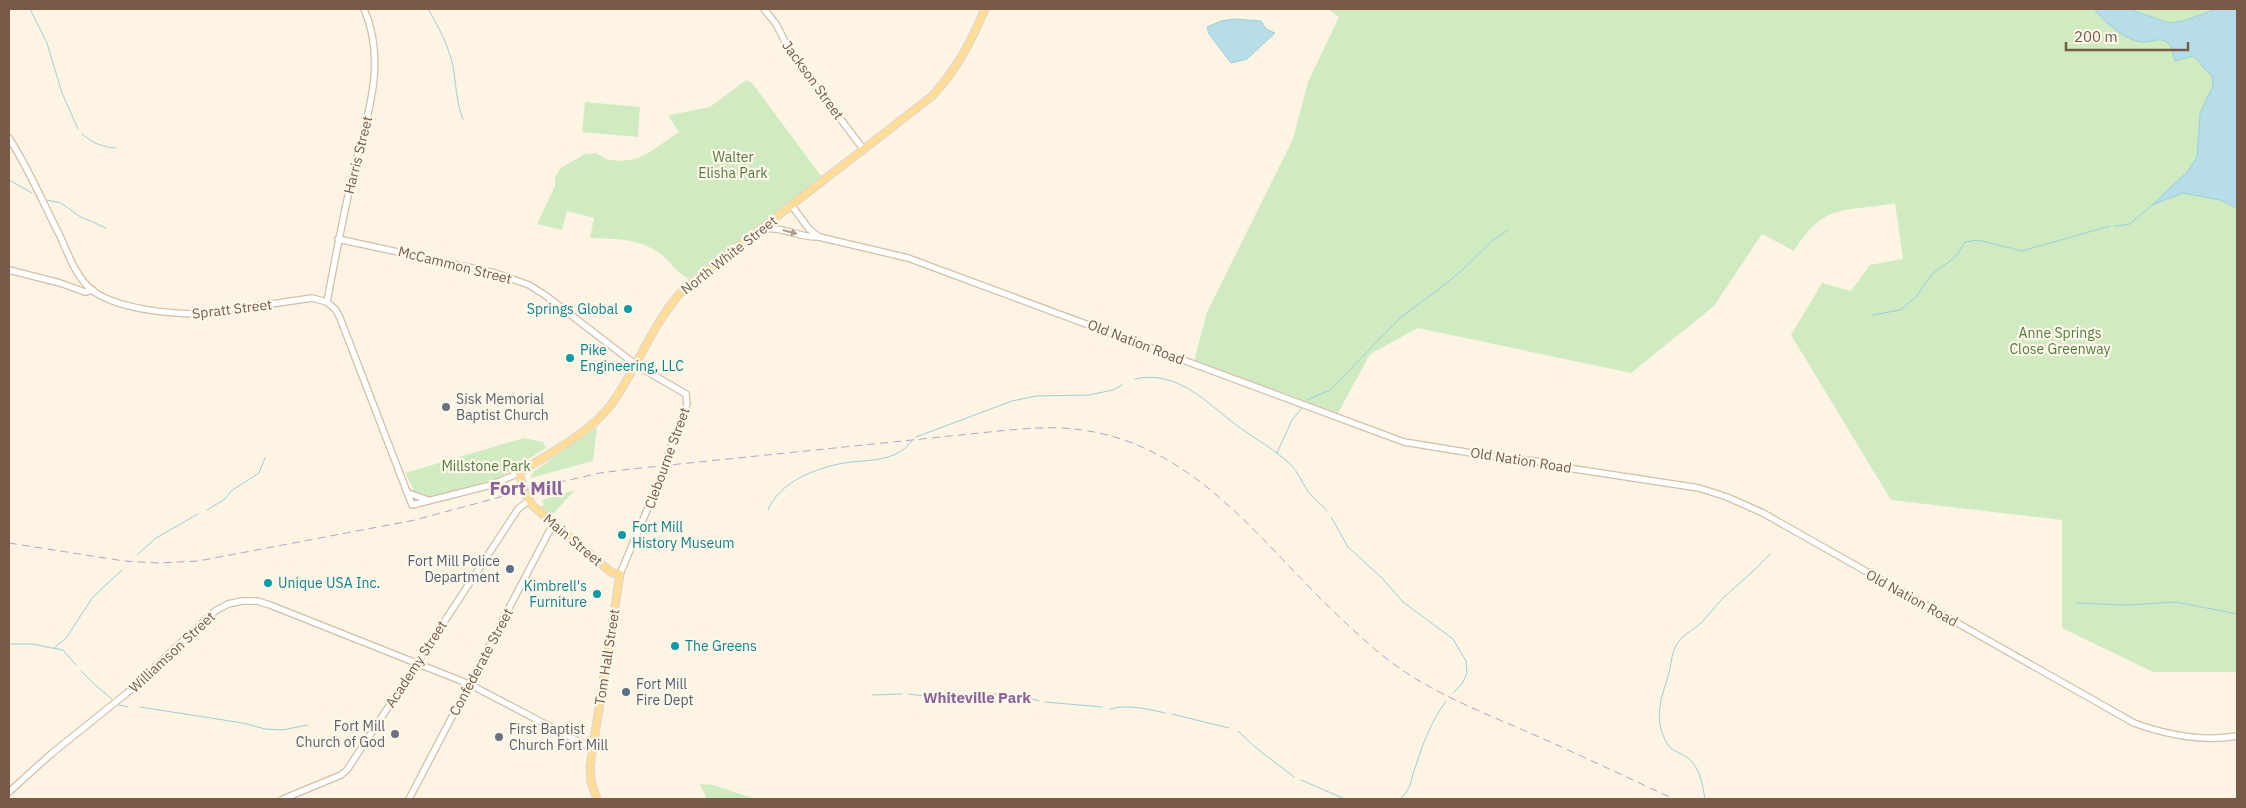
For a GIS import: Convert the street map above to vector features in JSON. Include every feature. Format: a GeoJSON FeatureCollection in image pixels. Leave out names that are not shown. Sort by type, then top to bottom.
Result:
{"type":"FeatureCollection","features":[{"type":"Feature","properties":{"kind":"main road","name":"Harris Street"},"geometry":{"type":"LineString","coordinates":[[327,302],[338,238],[373,96],[375,72],[373,38],[370,22],[364,9]]}},
{"type":"Feature","properties":{"kind":"main road","name":"Jackson Street"},"geometry":{"type":"LineString","coordinates":[[764,9],[776,24],[792,56],[864,150]]}},
{"type":"Feature","properties":{"kind":"main road","name":"North White Street"},"geometry":{"type":"LineString","coordinates":[[519,474],[601,417],[636,365],[666,309],[677,296],[698,277],[914,112],[947,80],[972,38],[985,9]]}},
{"type":"Feature","properties":{"kind":"main road","name":"Spratt Street"},"geometry":{"type":"LineString","coordinates":[[9,138],[23,162],[72,261],[84,282],[93,290],[115,301],[174,314],[204,314],[312,298],[327,302]]}},
{"type":"Feature","properties":{"kind":"main road"},"geometry":{"type":"LineString","coordinates":[[792,206],[810,229],[819,236]]}},
{"type":"Feature","properties":{"kind":"main road","name":"Old Nation Road"},"geometry":{"type":"LineString","coordinates":[[762,229],[772,227],[811,237],[819,236],[908,258],[1404,442],[1681,485],[1727,497],[1763,513],[2134,723],[2175,735],[2203,738],[2237,736]]}},
{"type":"Feature","properties":{"kind":"main road","name":"McCammon Street"},"geometry":{"type":"LineString","coordinates":[[338,238],[495,273],[529,285],[636,365]]}},
{"type":"Feature","properties":{"kind":"main road"},"geometry":{"type":"LineString","coordinates":[[9,270],[60,283],[85,292],[93,290]]}},
{"type":"Feature","properties":{"kind":"main road"},"geometry":{"type":"LineString","coordinates":[[327,302],[336,310],[340,318],[412,505],[491,485],[519,474]]}},
{"type":"Feature","properties":{"kind":"main road","name":"Clebourne Street"},"geometry":{"type":"LineString","coordinates":[[620,574],[661,477],[687,404],[687,396],[684,392],[636,365]]}},
{"type":"Feature","properties":{"kind":"main road","name":"Main Street"},"geometry":{"type":"LineString","coordinates":[[519,474],[528,501],[612,573],[620,574]]}},
{"type":"Feature","properties":{"kind":"main road"},"geometry":{"type":"LineString","coordinates":[[408,493],[423,499],[432,500]]}},
{"type":"Feature","properties":{"kind":"main road","name":"Academy Street"},"geometry":{"type":"LineString","coordinates":[[282,799],[345,772],[518,509],[528,501]]}},
{"type":"Feature","properties":{"kind":"main road","name":"Confederate Street"},"geometry":{"type":"LineString","coordinates":[[409,799],[553,524]]}},
{"type":"Feature","properties":{"kind":"main road","name":"Tom Hall Street"},"geometry":{"type":"LineString","coordinates":[[596,799],[590,772],[620,574]]}},
{"type":"Feature","properties":{"kind":"main road","name":"Williamson Street"},"geometry":{"type":"LineString","coordinates":[[9,792],[51,754],[127,693],[209,615],[228,604],[250,601],[270,605],[469,684],[593,749]]}},
{"type":"Feature","properties":{"kind":"green space","name":"Anne Springs Close Greenway"},"geometry":{"type":"Polygon","coordinates":[[[1328,9],[2237,9],[2237,672],[2153,672],[2062,628],[2062,520],[1891,500],[1791,335],[1822,283],[1851,291],[1870,265],[1903,259],[1895,203],[1849,209],[1826,216],[1805,235],[1794,251],[1762,234],[1714,306],[1631,373],[1418,328],[1370,354],[1338,413],[1194,361],[1207,312],[1293,139],[1308,82],[1339,17],[1328,9]]]}},
{"type":"Feature","properties":{"kind":"green space","name":"Walter Elisha Park"},"geometry":{"type":"Polygon","coordinates":[[[746,80],[752,83],[822,177],[689,278],[678,271],[654,249],[645,245],[628,240],[590,238],[594,218],[567,211],[562,230],[537,224],[555,186],[555,177],[561,168],[585,154],[596,153],[606,159],[618,161],[636,159],[650,152],[679,132],[669,117],[670,115],[710,107],[746,80]]]}},
{"type":"Feature","properties":{"kind":"green space"},"geometry":{"type":"Polygon","coordinates":[[[585,102],[640,107],[638,137],[582,132],[585,102]]]}},
{"type":"Feature","properties":{"kind":"green space"},"geometry":{"type":"Polygon","coordinates":[[[597,427],[593,461],[530,478],[534,471],[597,427]]]}},
{"type":"Feature","properties":{"kind":"green space","name":"Millstone Park"},"geometry":{"type":"Polygon","coordinates":[[[524,438],[543,442],[546,448],[497,479],[433,496],[422,496],[415,492],[405,473],[524,438]]]}},
{"type":"Feature","properties":{"kind":"green space"},"geometry":{"type":"Polygon","coordinates":[[[575,490],[551,516],[541,507],[544,505],[542,500],[575,490]]]}},
{"type":"Feature","properties":{"kind":"green space"},"geometry":{"type":"Polygon","coordinates":[[[700,784],[714,785],[755,799],[707,799],[700,784]]]}},
{"type":"Feature","properties":{"kind":"water"},"geometry":{"type":"Polygon","coordinates":[[[2094,9],[2129,9],[2169,23],[2183,21],[2217,9],[2237,9],[2237,208],[2220,200],[2183,193],[2152,205],[2188,171],[2197,157],[2200,113],[2213,86],[2212,76],[2193,56],[2175,61],[2170,46],[2165,41],[2142,42],[2128,38],[2109,25],[2094,9]]]}},
{"type":"Feature","properties":{"kind":"water"},"geometry":{"type":"Polygon","coordinates":[[[1234,19],[1261,21],[1266,29],[1275,33],[1247,59],[1231,63],[1209,34],[1207,27],[1221,21],[1234,19]]]}},
{"type":"Feature","properties":{"kind":"waterway"},"geometry":{"type":"LineString","coordinates":[[30,9],[47,43],[62,93],[78,129]]}},
{"type":"Feature","properties":{"kind":"waterway"},"geometry":{"type":"LineString","coordinates":[[428,9],[443,36],[451,58],[463,119]]}},
{"type":"Feature","properties":{"kind":"waterway"},"geometry":{"type":"LineString","coordinates":[[82,134],[98,144],[116,148]]}},
{"type":"Feature","properties":{"kind":"waterway"},"geometry":{"type":"LineString","coordinates":[[9,180],[32,193]]}},
{"type":"Feature","properties":{"kind":"waterway"},"geometry":{"type":"LineString","coordinates":[[47,200],[61,203],[79,216],[106,228]]}},
{"type":"Feature","properties":{"kind":"waterway"},"geometry":{"type":"LineString","coordinates":[[2115,226],[2130,224],[2152,205]]}},
{"type":"Feature","properties":{"kind":"waterway"},"geometry":{"type":"LineString","coordinates":[[1873,315],[1900,310],[1916,297],[1932,274],[1954,258],[1965,242],[1978,240],[2022,251],[2110,226]]}},
{"type":"Feature","properties":{"kind":"waterway"},"geometry":{"type":"LineString","coordinates":[[1307,400],[1330,390],[1400,318],[1439,289],[1493,240],[1508,230]]}},
{"type":"Feature","properties":{"kind":"waterway"},"geometry":{"type":"LineString","coordinates":[[1135,379],[1151,377],[1165,379],[1179,384],[1204,399],[1289,463],[1311,495],[1327,511]]}},
{"type":"Feature","properties":{"kind":"waterway"},"geometry":{"type":"LineString","coordinates":[[916,437],[1012,401],[1036,396],[1089,395],[1113,390],[1122,385]]}},
{"type":"Feature","properties":{"kind":"waterway"},"geometry":{"type":"LineString","coordinates":[[1277,453],[1292,420],[1302,408]]}},
{"type":"Feature","properties":{"kind":"waterway"},"geometry":{"type":"LineString","coordinates":[[768,510],[773,500],[789,484],[800,478],[833,465],[895,455],[912,441]]}},
{"type":"Feature","properties":{"kind":"waterway"},"geometry":{"type":"LineString","coordinates":[[207,510],[225,499],[231,491],[259,473],[265,458]]}},
{"type":"Feature","properties":{"kind":"waterway"},"geometry":{"type":"LineString","coordinates":[[137,555],[156,538],[198,514]]}},
{"type":"Feature","properties":{"kind":"waterway"},"geometry":{"type":"LineString","coordinates":[[1331,517],[1348,547],[1381,577],[1403,602],[1453,639],[1466,661],[1467,673],[1462,684],[1453,693]]}},
{"type":"Feature","properties":{"kind":"waterway"},"geometry":{"type":"LineString","coordinates":[[1705,799],[1696,767],[1688,758],[1668,745],[1660,725],[1660,706],[1672,656],[1679,641],[1700,624],[1723,598],[1770,554]]}},
{"type":"Feature","properties":{"kind":"waterway"},"geometry":{"type":"LineString","coordinates":[[53,649],[66,638],[93,597],[122,570]]}},
{"type":"Feature","properties":{"kind":"waterway"},"geometry":{"type":"LineString","coordinates":[[2077,603],[2127,605],[2176,602],[2237,614]]}},
{"type":"Feature","properties":{"kind":"waterway"},"geometry":{"type":"LineString","coordinates":[[9,644],[32,644],[63,650],[76,665]]}},
{"type":"Feature","properties":{"kind":"waterway"},"geometry":{"type":"LineString","coordinates":[[81,671],[112,699]]}},
{"type":"Feature","properties":{"kind":"waterway"},"geometry":{"type":"LineString","coordinates":[[981,695],[1011,693],[1039,701]]}},
{"type":"Feature","properties":{"kind":"waterway"},"geometry":{"type":"LineString","coordinates":[[873,695],[902,694]]}},
{"type":"Feature","properties":{"kind":"waterway"},"geometry":{"type":"LineString","coordinates":[[908,694],[950,699],[975,696]]}},
{"type":"Feature","properties":{"kind":"waterway"},"geometry":{"type":"LineString","coordinates":[[1400,799],[1409,787],[1428,732],[1446,701]]}},
{"type":"Feature","properties":{"kind":"waterway"},"geometry":{"type":"LineString","coordinates":[[1045,702],[1102,707]]}},
{"type":"Feature","properties":{"kind":"waterway"},"geometry":{"type":"LineString","coordinates":[[119,705],[128,707]]}},
{"type":"Feature","properties":{"kind":"waterway"},"geometry":{"type":"LineString","coordinates":[[140,707],[243,723],[265,729],[282,730],[308,725]]}},
{"type":"Feature","properties":{"kind":"waterway"},"geometry":{"type":"LineString","coordinates":[[1110,709],[1131,707],[1165,713]]}},
{"type":"Feature","properties":{"kind":"waterway"},"geometry":{"type":"LineString","coordinates":[[1172,714],[1229,728]]}},
{"type":"Feature","properties":{"kind":"waterway"},"geometry":{"type":"LineString","coordinates":[[1238,731],[1255,747],[1294,777]]}},
{"type":"Feature","properties":{"kind":"waterway"},"geometry":{"type":"LineString","coordinates":[[1301,780],[1345,799]]}},
{"type":"Feature","properties":{"kind":"railway"},"geometry":{"type":"LineString","coordinates":[[9,543],[124,561],[158,563],[198,561],[415,520],[530,489],[600,473],[1023,429],[1062,428],[1105,434],[1143,448],[1178,466],[1210,490],[1240,516],[1351,628],[1386,658],[1410,675],[1460,702],[1674,799]]}},
{"type":"Feature","properties":{"kind":"place","name":"Springs Global"},"geometry":{"type":"Point","coordinates":[628,309]}},
{"type":"Feature","properties":{"kind":"place","name":"Pike Engineering, LLC"},"geometry":{"type":"Point","coordinates":[570,358]}},
{"type":"Feature","properties":{"kind":"place","name":"Sisk Memorial Baptist Church"},"geometry":{"type":"Point","coordinates":[446,407]}},
{"type":"Feature","properties":{"kind":"place","name":"Fort Mill History Museum"},"geometry":{"type":"Point","coordinates":[622,535]}},
{"type":"Feature","properties":{"kind":"place","name":"Fort Mill Police Department"},"geometry":{"type":"Point","coordinates":[510,569]}},
{"type":"Feature","properties":{"kind":"place","name":"Unique USA Inc."},"geometry":{"type":"Point","coordinates":[268,583]}},
{"type":"Feature","properties":{"kind":"place","name":"Kimbrell's Furniture"},"geometry":{"type":"Point","coordinates":[597,594]}},
{"type":"Feature","properties":{"kind":"place","name":"The Greens"},"geometry":{"type":"Point","coordinates":[675,646]}},
{"type":"Feature","properties":{"kind":"place","name":"Fort Mill Fire Dept"},"geometry":{"type":"Point","coordinates":[626,692]}},
{"type":"Feature","properties":{"kind":"place","name":"Fort Mill Church of God"},"geometry":{"type":"Point","coordinates":[395,734]}},
{"type":"Feature","properties":{"kind":"place","name":"First Baptist Church Fort Mill"},"geometry":{"type":"Point","coordinates":[499,737]}},
{"type":"Feature","properties":{"kind":"district","name":"Fort Mill"},"geometry":{"type":"Point","coordinates":[526,488]}},
{"type":"Feature","properties":{"kind":"district","name":"Whiteville Park"},"geometry":{"type":"Point","coordinates":[977,697]}}]}
